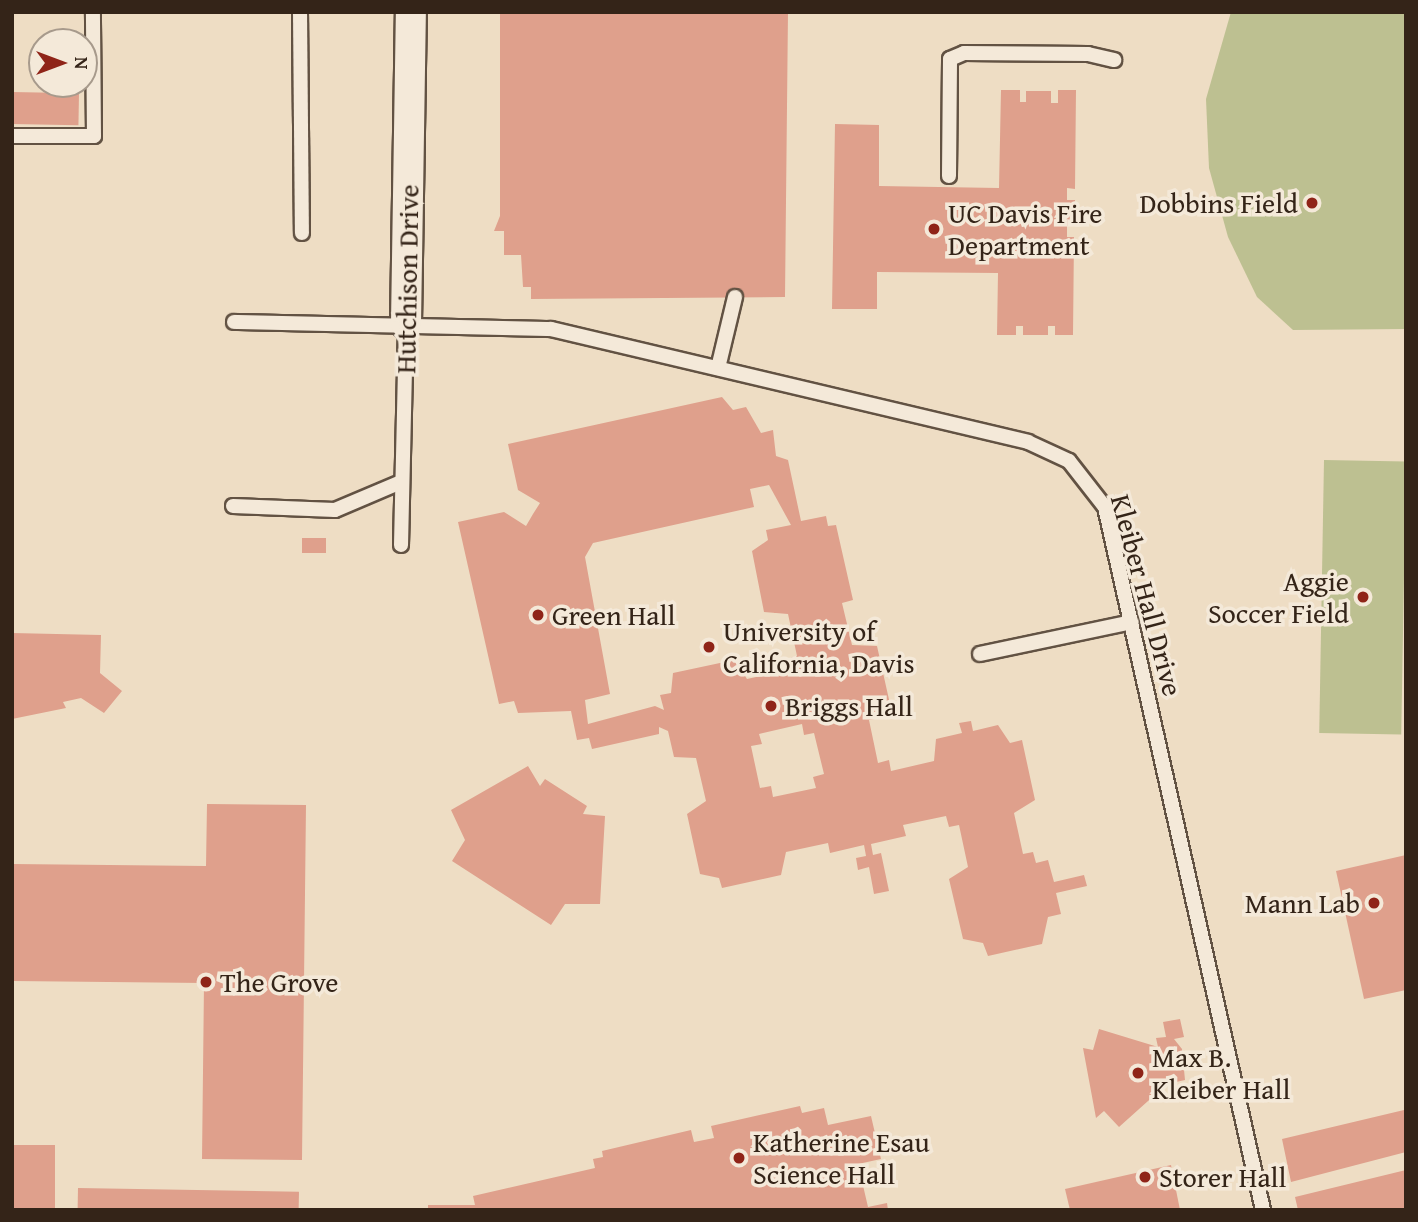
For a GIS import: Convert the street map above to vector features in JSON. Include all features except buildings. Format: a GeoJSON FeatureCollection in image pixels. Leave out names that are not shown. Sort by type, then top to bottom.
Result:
{"type":"FeatureCollection","features":[{"type":"Feature","properties":{"kind":"street","name":"Hutchison Drive"},"geometry":{"type":"LineString","coordinates":[[406,323],[411,12]]}},
{"type":"Feature","properties":{"kind":"lane"},"geometry":{"type":"LineString","coordinates":[[12,136],[94,136],[93,12]]}},
{"type":"Feature","properties":{"kind":"lane"},"geometry":{"type":"LineString","coordinates":[[300,12],[302,233]]}},
{"type":"Feature","properties":{"kind":"lane"},"geometry":{"type":"LineString","coordinates":[[949,176],[950,59],[964,53],[1088,54],[1114,60]]}},
{"type":"Feature","properties":{"kind":"lane"},"geometry":{"type":"LineString","coordinates":[[718,368],[735,297]]}},
{"type":"Feature","properties":{"kind":"lane","name":"Kleiber Hall Drive"},"geometry":{"type":"LineString","coordinates":[[234,322],[406,323],[551,329],[1028,442],[1069,461],[1105,508],[1263,1210]]}},
{"type":"Feature","properties":{"kind":"lane","name":"Hutchison Drive"},"geometry":{"type":"LineString","coordinates":[[401,545],[406,323]]}},
{"type":"Feature","properties":{"kind":"lane"},"geometry":{"type":"LineString","coordinates":[[233,506],[335,510],[401,482]]}},
{"type":"Feature","properties":{"kind":"lane"},"geometry":{"type":"LineString","coordinates":[[980,654],[1132,622]]}},
{"type":"Feature","properties":{"kind":"green space","name":"Dobbins Field"},"geometry":{"type":"Polygon","coordinates":[[[1231,12],[1406,12],[1406,329],[1293,330],[1257,297],[1228,237],[1209,168],[1206,99],[1231,12]]]}},
{"type":"Feature","properties":{"kind":"green space","name":"Aggie Soccer Field"},"geometry":{"type":"Polygon","coordinates":[[[1324,460],[1406,461],[1401,734],[1319,733],[1324,460]]]}},
{"type":"Feature","properties":{"kind":"place","name":"Dobbins Field"},"geometry":{"type":"Point","coordinates":[1312,203]}},
{"type":"Feature","properties":{"kind":"place","name":"UC Davis Fire Department"},"geometry":{"type":"Point","coordinates":[934,229]}},
{"type":"Feature","properties":{"kind":"place","name":"Aggie Soccer Field"},"geometry":{"type":"Point","coordinates":[1363,597]}},
{"type":"Feature","properties":{"kind":"place","name":"Green Hall"},"geometry":{"type":"Point","coordinates":[538,615]}},
{"type":"Feature","properties":{"kind":"place","name":"University of California, Davis"},"geometry":{"type":"Point","coordinates":[709,647]}},
{"type":"Feature","properties":{"kind":"place","name":"Briggs Hall"},"geometry":{"type":"Point","coordinates":[771,706]}},
{"type":"Feature","properties":{"kind":"place","name":"Mann Lab"},"geometry":{"type":"Point","coordinates":[1374,903]}},
{"type":"Feature","properties":{"kind":"place","name":"The Grove"},"geometry":{"type":"Point","coordinates":[206,982]}},
{"type":"Feature","properties":{"kind":"place","name":"Max B. Kleiber Hall"},"geometry":{"type":"Point","coordinates":[1138,1073]}},
{"type":"Feature","properties":{"kind":"place","name":"Katherine Esau Science Hall"},"geometry":{"type":"Point","coordinates":[739,1158]}},
{"type":"Feature","properties":{"kind":"place","name":"Storer Hall"},"geometry":{"type":"Point","coordinates":[1145,1177]}}]}
